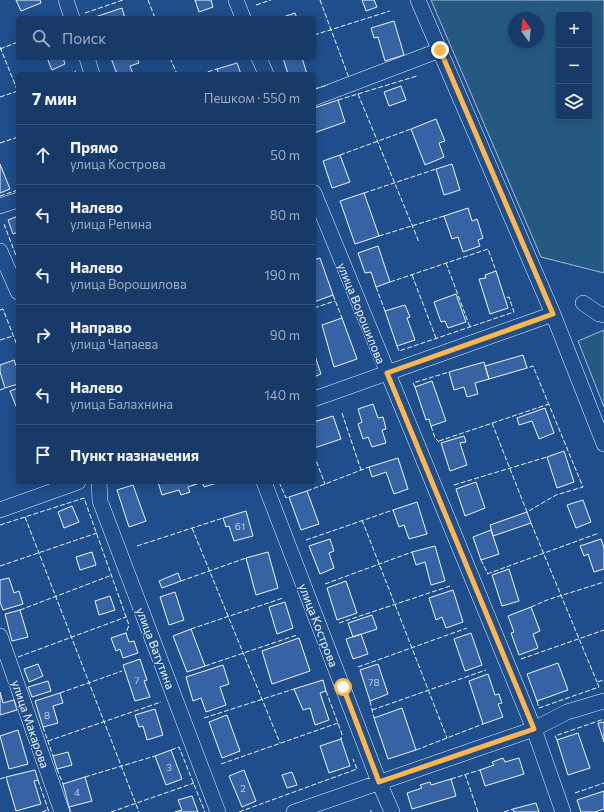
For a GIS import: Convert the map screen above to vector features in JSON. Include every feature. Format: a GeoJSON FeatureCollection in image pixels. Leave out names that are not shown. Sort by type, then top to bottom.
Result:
{"type":"FeatureCollection","features":[{"type":"Feature","properties":{"kind":"street"},"geometry":{"type":"LineString","coordinates":[[66,0],[71,16]]}},
{"type":"Feature","properties":{"kind":"street"},"geometry":{"type":"LineString","coordinates":[[236,0],[242,16]]}},
{"type":"Feature","properties":{"kind":"street"},"geometry":{"type":"LineString","coordinates":[[418,0],[553,314],[604,444]]}},
{"type":"Feature","properties":{"kind":"street"},"geometry":{"type":"LineString","coordinates":[[316,97],[440,50]]}},
{"type":"Feature","properties":{"kind":"street"},"geometry":{"type":"LineString","coordinates":[[88,60],[91,72]]}},
{"type":"Feature","properties":{"kind":"street"},"geometry":{"type":"LineString","coordinates":[[260,60],[265,72]]}},
{"type":"Feature","properties":{"kind":"street","name":"улица Ворошилова"},"geometry":{"type":"LineString","coordinates":[[316,198],[534,729],[563,812]]}},
{"type":"Feature","properties":{"kind":"street"},"geometry":{"type":"LineString","coordinates":[[0,206],[16,201]]}},
{"type":"Feature","properties":{"kind":"street"},"geometry":{"type":"LineString","coordinates":[[0,251],[16,287]]}},
{"type":"Feature","properties":{"kind":"street"},"geometry":{"type":"LineString","coordinates":[[583,302],[599,314],[604,315]]}},
{"type":"Feature","properties":{"kind":"street"},"geometry":{"type":"LineString","coordinates":[[316,398],[553,314]]}},
{"type":"Feature","properties":{"kind":"street"},"geometry":{"type":"LineString","coordinates":[[0,510],[72,484]]}},
{"type":"Feature","properties":{"kind":"street","name":"улица Ватутина"},"geometry":{"type":"LineString","coordinates":[[99,484],[100,501],[218,812]]}},
{"type":"Feature","properties":{"kind":"street","name":"улица Кострова"},"geometry":{"type":"LineString","coordinates":[[265,484],[379,782],[392,812]]}},
{"type":"Feature","properties":{"kind":"street","name":"улица Макарова"},"geometry":{"type":"LineString","coordinates":[[0,636],[62,812]]}},
{"type":"Feature","properties":{"kind":"street"},"geometry":{"type":"LineString","coordinates":[[294,812],[534,729],[567,712],[604,701]]}},
{"type":"Feature","properties":{"kind":"shaded area"},"geometry":{"type":"Polygon","coordinates":[[[431,0],[604,0],[604,273],[541,257],[431,0]]]}},
{"type":"Feature","properties":{"kind":"shaded area"},"geometry":{"type":"Polygon","coordinates":[[[604,330],[604,407],[578,341],[604,330]]]}},
{"type":"Feature","properties":{"kind":"building"},"geometry":{"type":"Polygon","coordinates":[[[16,0],[40,0],[41,3],[21,11],[16,0]]]}},
{"type":"Feature","properties":{"kind":"building"},"geometry":{"type":"Polygon","coordinates":[[[195,0],[211,0],[213,7],[199,12],[195,0]]]}},
{"type":"Feature","properties":{"kind":"building"},"geometry":{"type":"Polygon","coordinates":[[[362,0],[374,0],[377,7],[366,11],[362,0]]]}},
{"type":"Feature","properties":{"kind":"building"},"geometry":{"type":"Polygon","coordinates":[[[122,8],[124,16],[98,16],[122,8]]]}},
{"type":"Feature","properties":{"kind":"building"},"geometry":{"type":"Polygon","coordinates":[[[295,13],[296,16],[286,16],[295,13]]]}},
{"type":"Feature","properties":{"kind":"building"},"geometry":{"type":"Polygon","coordinates":[[[394,21],[404,55],[385,61],[378,37],[374,38],[371,28],[394,21]]]}},
{"type":"Feature","properties":{"kind":"building"},"geometry":{"type":"Polygon","coordinates":[[[48,60],[64,60],[65,64],[52,70],[48,60]]]}},
{"type":"Feature","properties":{"kind":"building"},"geometry":{"type":"Polygon","coordinates":[[[112,60],[138,60],[139,63],[130,66],[132,72],[116,72],[112,60]]]}},
{"type":"Feature","properties":{"kind":"building"},"geometry":{"type":"Polygon","coordinates":[[[284,60],[303,60],[306,72],[287,72],[284,60]]]}},
{"type":"Feature","properties":{"kind":"building"},"geometry":{"type":"Polygon","coordinates":[[[237,63],[240,72],[218,72],[217,69],[237,63]]]}},
{"type":"Feature","properties":{"kind":"building"},"geometry":{"type":"Polygon","coordinates":[[[401,86],[406,100],[389,106],[384,92],[401,86]]]}},
{"type":"Feature","properties":{"kind":"building"},"geometry":{"type":"Polygon","coordinates":[[[338,100],[345,122],[316,132],[316,107],[338,100]]]}},
{"type":"Feature","properties":{"kind":"building"},"geometry":{"type":"Polygon","coordinates":[[[436,119],[445,141],[439,143],[444,157],[425,165],[411,129],[436,119]]]}},
{"type":"Feature","properties":{"kind":"building"},"geometry":{"type":"Polygon","coordinates":[[[340,155],[350,182],[332,188],[323,161],[340,155]]]}},
{"type":"Feature","properties":{"kind":"building"},"geometry":{"type":"Polygon","coordinates":[[[0,164],[10,189],[0,193],[0,164]]]}},
{"type":"Feature","properties":{"kind":"building"},"geometry":{"type":"Polygon","coordinates":[[[452,164],[460,190],[444,195],[436,169],[452,164]]]}},
{"type":"Feature","properties":{"kind":"building"},"geometry":{"type":"Polygon","coordinates":[[[364,193],[379,236],[355,244],[340,201],[364,193]]]}},
{"type":"Feature","properties":{"kind":"building"},"geometry":{"type":"Polygon","coordinates":[[[468,208],[472,221],[477,219],[483,238],[478,240],[480,246],[463,252],[458,237],[452,239],[444,216],[468,208]]]}},
{"type":"Feature","properties":{"kind":"building"},"geometry":{"type":"Polygon","coordinates":[[[16,217],[16,233],[13,234],[8,220],[16,217]]]}},
{"type":"Feature","properties":{"kind":"building"},"geometry":{"type":"Polygon","coordinates":[[[378,246],[390,282],[376,287],[371,272],[365,273],[358,253],[378,246]]]}},
{"type":"Feature","properties":{"kind":"building"},"geometry":{"type":"Polygon","coordinates":[[[320,258],[333,295],[316,301],[316,259],[320,258]]]}},
{"type":"Feature","properties":{"kind":"building"},"geometry":{"type":"Polygon","coordinates":[[[496,271],[508,308],[490,314],[479,279],[486,278],[485,275],[496,271]]]}},
{"type":"Feature","properties":{"kind":"building"},"geometry":{"type":"Polygon","coordinates":[[[456,294],[466,322],[448,328],[445,321],[441,322],[434,302],[456,294]]]}},
{"type":"Feature","properties":{"kind":"building"},"geometry":{"type":"Polygon","coordinates":[[[405,305],[410,317],[407,318],[415,340],[397,346],[385,311],[405,305]]]}},
{"type":"Feature","properties":{"kind":"building"},"geometry":{"type":"Polygon","coordinates":[[[342,318],[357,359],[334,367],[322,325],[342,318]]]}},
{"type":"Feature","properties":{"kind":"building"},"geometry":{"type":"Polygon","coordinates":[[[523,355],[527,368],[489,379],[485,366],[523,355]]]}},
{"type":"Feature","properties":{"kind":"building"},"geometry":{"type":"Polygon","coordinates":[[[316,359],[321,374],[316,376],[316,359]]]}},
{"type":"Feature","properties":{"kind":"building"},"geometry":{"type":"Polygon","coordinates":[[[14,360],[16,366],[16,385],[5,388],[0,372],[0,365],[14,360]]]}},
{"type":"Feature","properties":{"kind":"building"},"geometry":{"type":"Polygon","coordinates":[[[484,362],[489,379],[475,383],[478,394],[467,397],[464,387],[454,390],[449,372],[484,362]]]}},
{"type":"Feature","properties":{"kind":"building"},"geometry":{"type":"Polygon","coordinates":[[[432,381],[446,421],[431,426],[429,419],[426,420],[415,387],[432,381]]]}},
{"type":"Feature","properties":{"kind":"building"},"geometry":{"type":"Polygon","coordinates":[[[16,389],[16,406],[10,391],[16,389]]]}},
{"type":"Feature","properties":{"kind":"building"},"geometry":{"type":"Polygon","coordinates":[[[373,404],[378,418],[383,417],[386,429],[382,430],[386,443],[372,447],[368,437],[363,439],[358,424],[362,422],[358,409],[373,404]]]}},
{"type":"Feature","properties":{"kind":"building"},"geometry":{"type":"Polygon","coordinates":[[[545,408],[554,433],[539,439],[532,421],[519,425],[517,418],[545,408]]]}},
{"type":"Feature","properties":{"kind":"building"},"geometry":{"type":"Polygon","coordinates":[[[333,416],[341,439],[316,447],[316,421],[333,416]]]}},
{"type":"Feature","properties":{"kind":"building"},"geometry":{"type":"Polygon","coordinates":[[[464,436],[466,442],[460,443],[467,465],[450,471],[441,443],[464,436]]]}},
{"type":"Feature","properties":{"kind":"building"},"geometry":{"type":"Polygon","coordinates":[[[564,451],[574,482],[557,488],[547,457],[564,451]]]}},
{"type":"Feature","properties":{"kind":"building"},"geometry":{"type":"Polygon","coordinates":[[[398,458],[408,489],[394,494],[386,472],[372,477],[369,467],[398,458]]]}},
{"type":"Feature","properties":{"kind":"building"},"geometry":{"type":"Polygon","coordinates":[[[476,482],[485,508],[465,516],[456,489],[476,482]]]}},
{"type":"Feature","properties":{"kind":"building"},"geometry":{"type":"Polygon","coordinates":[[[159,484],[194,485],[188,487],[190,492],[181,495],[179,490],[162,495],[159,484]]]}},
{"type":"Feature","properties":{"kind":"building"},"geometry":{"type":"Polygon","coordinates":[[[203,484],[214,484],[204,487],[203,484]]]}},
{"type":"Feature","properties":{"kind":"building"},"geometry":{"type":"Polygon","coordinates":[[[133,485],[146,521],[129,527],[117,490],[133,485]]]}},
{"type":"Feature","properties":{"kind":"building"},"geometry":{"type":"Polygon","coordinates":[[[307,491],[319,524],[301,530],[289,497],[307,491]]]}},
{"type":"Feature","properties":{"kind":"building"},"geometry":{"type":"Polygon","coordinates":[[[583,500],[591,522],[576,528],[567,505],[583,500]]]}},
{"type":"Feature","properties":{"kind":"building"},"geometry":{"type":"Polygon","coordinates":[[[417,502],[427,534],[409,539],[404,525],[399,527],[393,510],[417,502]]]}},
{"type":"Feature","properties":{"kind":"building"},"geometry":{"type":"Polygon","coordinates":[[[72,506],[79,522],[64,528],[58,512],[72,506]]]}},
{"type":"Feature","properties":{"kind":"building"},"geometry":{"type":"Polygon","coordinates":[[[246,511],[253,536],[234,541],[229,526],[226,527],[223,518],[246,511]]]}},
{"type":"Feature","properties":{"kind":"building"},"geometry":{"type":"Polygon","coordinates":[[[527,512],[531,523],[493,536],[490,525],[527,512]]]}},
{"type":"Feature","properties":{"kind":"building"},"geometry":{"type":"Polygon","coordinates":[[[491,530],[499,554],[481,560],[473,537],[491,530]]]}},
{"type":"Feature","properties":{"kind":"building"},"geometry":{"type":"Polygon","coordinates":[[[330,539],[334,551],[329,553],[334,568],[320,574],[309,546],[330,539]]]}},
{"type":"Feature","properties":{"kind":"building"},"geometry":{"type":"Polygon","coordinates":[[[601,539],[604,548],[604,569],[594,572],[588,554],[584,556],[580,546],[601,539]]]}},
{"type":"Feature","properties":{"kind":"building"},"geometry":{"type":"Polygon","coordinates":[[[435,546],[445,581],[431,585],[425,562],[416,565],[412,552],[435,546]]]}},
{"type":"Feature","properties":{"kind":"building"},"geometry":{"type":"Polygon","coordinates":[[[92,552],[96,565],[80,570],[76,557],[92,552]]]}},
{"type":"Feature","properties":{"kind":"building"},"geometry":{"type":"Polygon","coordinates":[[[268,552],[278,588],[256,595],[246,558],[268,552]]]}},
{"type":"Feature","properties":{"kind":"building"},"geometry":{"type":"Polygon","coordinates":[[[509,569],[519,601],[502,606],[492,575],[509,569]]]}},
{"type":"Feature","properties":{"kind":"building"},"geometry":{"type":"Polygon","coordinates":[[[178,573],[181,581],[162,588],[159,581],[178,573]]]}},
{"type":"Feature","properties":{"kind":"building"},"geometry":{"type":"Polygon","coordinates":[[[9,578],[14,593],[19,591],[23,604],[3,610],[0,602],[0,580],[9,578]]]}},
{"type":"Feature","properties":{"kind":"building"},"geometry":{"type":"Polygon","coordinates":[[[346,581],[357,613],[337,620],[327,588],[346,581]]]}},
{"type":"Feature","properties":{"kind":"building"},"geometry":{"type":"Polygon","coordinates":[[[453,590],[463,622],[446,628],[442,617],[436,620],[429,598],[453,590]]]}},
{"type":"Feature","properties":{"kind":"building"},"geometry":{"type":"Polygon","coordinates":[[[175,592],[184,620],[169,625],[160,597],[175,592]]]}},
{"type":"Feature","properties":{"kind":"building"},"geometry":{"type":"Polygon","coordinates":[[[110,596],[115,610],[99,615],[95,601],[110,596]]]}},
{"type":"Feature","properties":{"kind":"building"},"geometry":{"type":"Polygon","coordinates":[[[285,602],[293,628],[277,634],[269,607],[285,602]]]}},
{"type":"Feature","properties":{"kind":"building"},"geometry":{"type":"Polygon","coordinates":[[[531,607],[540,631],[533,634],[538,648],[519,655],[511,633],[514,632],[508,616],[531,607]]]}},
{"type":"Feature","properties":{"kind":"building"},"geometry":{"type":"Polygon","coordinates":[[[20,610],[28,637],[12,641],[5,614],[20,610]]]}},
{"type":"Feature","properties":{"kind":"building"},"geometry":{"type":"Polygon","coordinates":[[[372,615],[377,629],[353,637],[348,623],[372,615]]]}},
{"type":"Feature","properties":{"kind":"building"},"geometry":{"type":"Polygon","coordinates":[[[191,629],[205,666],[187,672],[173,636],[191,629]]]}},
{"type":"Feature","properties":{"kind":"building"},"geometry":{"type":"Polygon","coordinates":[[[126,633],[129,642],[134,641],[138,653],[123,658],[120,649],[116,651],[111,638],[126,633]]]}},
{"type":"Feature","properties":{"kind":"building"},"geometry":{"type":"Polygon","coordinates":[[[471,633],[482,665],[465,671],[454,639],[471,633]]]}},
{"type":"Feature","properties":{"kind":"building"},"geometry":{"type":"Polygon","coordinates":[[[361,634],[368,654],[353,659],[346,639],[361,634]]]}},
{"type":"Feature","properties":{"kind":"building"},"geometry":{"type":"Polygon","coordinates":[[[299,638],[310,671],[272,684],[262,651],[299,638]]]}},
{"type":"Feature","properties":{"kind":"building"},"geometry":{"type":"Polygon","coordinates":[[[140,659],[147,680],[144,681],[150,697],[135,701],[123,665],[140,659]]]}},
{"type":"Feature","properties":{"kind":"building"},"geometry":{"type":"Polygon","coordinates":[[[558,663],[568,690],[537,701],[527,674],[558,663]]]}},
{"type":"Feature","properties":{"kind":"building"},"geometry":{"type":"Polygon","coordinates":[[[38,664],[43,676],[29,682],[24,669],[38,664]]]}},
{"type":"Feature","properties":{"kind":"building"},"geometry":{"type":"Polygon","coordinates":[[[378,664],[388,694],[370,701],[360,670],[378,664]]]}},
{"type":"Feature","properties":{"kind":"building"},"geometry":{"type":"Polygon","coordinates":[[[223,665],[229,684],[220,687],[226,705],[206,712],[201,698],[193,701],[186,677],[223,665]]]}},
{"type":"Feature","properties":{"kind":"building"},"geometry":{"type":"Polygon","coordinates":[[[488,674],[495,695],[499,694],[502,703],[498,704],[503,717],[483,724],[469,681],[488,674]]]}},
{"type":"Feature","properties":{"kind":"building"},"geometry":{"type":"Polygon","coordinates":[[[323,680],[326,691],[320,693],[329,720],[315,725],[310,708],[303,710],[294,689],[323,680]]]}},
{"type":"Feature","properties":{"kind":"building"},"geometry":{"type":"Polygon","coordinates":[[[48,681],[51,691],[32,697],[28,687],[48,681]]]}},
{"type":"Feature","properties":{"kind":"building"},"geometry":{"type":"Polygon","coordinates":[[[0,692],[3,703],[14,700],[17,710],[0,715],[0,692]]]}},
{"type":"Feature","properties":{"kind":"building"},"geometry":{"type":"Polygon","coordinates":[[[60,693],[63,703],[53,706],[58,723],[43,727],[35,701],[60,693]]]}},
{"type":"Feature","properties":{"kind":"building"},"geometry":{"type":"Polygon","coordinates":[[[402,708],[416,750],[388,759],[374,718],[402,708]]]}},
{"type":"Feature","properties":{"kind":"building"},"geometry":{"type":"Polygon","coordinates":[[[155,709],[163,735],[147,740],[143,726],[139,727],[135,715],[155,709]]]}},
{"type":"Feature","properties":{"kind":"building"},"geometry":{"type":"Polygon","coordinates":[[[227,715],[240,751],[222,758],[209,722],[227,715]]]}},
{"type":"Feature","properties":{"kind":"building"},"geometry":{"type":"Polygon","coordinates":[[[604,722],[604,742],[598,723],[604,722]]]}},
{"type":"Feature","properties":{"kind":"building"},"geometry":{"type":"Polygon","coordinates":[[[18,730],[28,764],[9,769],[0,736],[18,730]]]}},
{"type":"Feature","properties":{"kind":"building"},"geometry":{"type":"Polygon","coordinates":[[[578,733],[590,768],[568,775],[557,740],[578,733]]]}},
{"type":"Feature","properties":{"kind":"building"},"geometry":{"type":"Polygon","coordinates":[[[341,739],[350,766],[329,773],[320,746],[341,739]]]}},
{"type":"Feature","properties":{"kind":"building"},"geometry":{"type":"Polygon","coordinates":[[[171,750],[182,779],[166,785],[155,756],[171,750]]]}},
{"type":"Feature","properties":{"kind":"building"},"geometry":{"type":"Polygon","coordinates":[[[68,752],[72,765],[57,769],[53,756],[68,752]]]}},
{"type":"Feature","properties":{"kind":"building"},"geometry":{"type":"Polygon","coordinates":[[[503,758],[505,762],[519,758],[524,774],[485,786],[480,770],[494,765],[492,762],[503,758]]]}},
{"type":"Feature","properties":{"kind":"building"},"geometry":{"type":"Polygon","coordinates":[[[35,770],[38,780],[34,781],[41,804],[16,811],[6,777],[35,770]]]}},
{"type":"Feature","properties":{"kind":"building"},"geometry":{"type":"Polygon","coordinates":[[[244,770],[256,801],[242,807],[229,776],[244,770]]]}},
{"type":"Feature","properties":{"kind":"building"},"geometry":{"type":"Polygon","coordinates":[[[292,772],[297,785],[287,788],[282,775],[292,772]]]}},
{"type":"Feature","properties":{"kind":"building"},"geometry":{"type":"Polygon","coordinates":[[[85,777],[92,801],[69,807],[63,784],[85,777]]]}},
{"type":"Feature","properties":{"kind":"building"},"geometry":{"type":"Polygon","coordinates":[[[451,779],[456,796],[412,809],[407,793],[422,788],[420,785],[430,782],[431,785],[451,779]]]}},
{"type":"Feature","properties":{"kind":"building"},"geometry":{"type":"Polygon","coordinates":[[[604,791],[604,809],[595,812],[581,812],[577,800],[604,791]]]}},
{"type":"Feature","properties":{"kind":"building"},"geometry":{"type":"Polygon","coordinates":[[[192,796],[198,812],[175,812],[182,810],[178,800],[192,796]]]}},
{"type":"Feature","properties":{"kind":"building"},"geometry":{"type":"Polygon","coordinates":[[[536,803],[539,812],[514,812],[513,809],[536,803]]]}},
{"type":"Feature","properties":{"kind":"fence"},"geometry":{"type":"LineString","coordinates":[[85,13],[123,0]]}},
{"type":"Feature","properties":{"kind":"fence"},"geometry":{"type":"LineString","coordinates":[[148,0],[154,16]]}},
{"type":"Feature","properties":{"kind":"fence"},"geometry":{"type":"LineString","coordinates":[[256,5],[271,0]]}},
{"type":"Feature","properties":{"kind":"fence"},"geometry":{"type":"LineString","coordinates":[[320,0],[349,78]]}},
{"type":"Feature","properties":{"kind":"fence"},"geometry":{"type":"LineString","coordinates":[[316,34],[390,11]]}},
{"type":"Feature","properties":{"kind":"fence"},"geometry":{"type":"LineString","coordinates":[[0,49],[16,43]]}},
{"type":"Feature","properties":{"kind":"fence"},"geometry":{"type":"LineString","coordinates":[[0,47],[16,87]]}},
{"type":"Feature","properties":{"kind":"fence"},"geometry":{"type":"LineString","coordinates":[[171,60],[176,72]]}},
{"type":"Feature","properties":{"kind":"fence"},"geometry":{"type":"LineString","coordinates":[[207,72],[217,69]]}},
{"type":"Feature","properties":{"kind":"fence"},"geometry":{"type":"LineString","coordinates":[[338,100],[417,76]]}},
{"type":"Feature","properties":{"kind":"fence"},"geometry":{"type":"LineString","coordinates":[[316,88],[328,85]]}},
{"type":"Feature","properties":{"kind":"fence"},"geometry":{"type":"LineString","coordinates":[[0,97],[16,92]]}},
{"type":"Feature","properties":{"kind":"fence"},"geometry":{"type":"LineString","coordinates":[[358,94],[419,242]]}},
{"type":"Feature","properties":{"kind":"fence"},"geometry":{"type":"LineString","coordinates":[[340,155],[411,129]]}},
{"type":"Feature","properties":{"kind":"fence"},"geometry":{"type":"LineString","coordinates":[[0,143],[16,138]]}},
{"type":"Feature","properties":{"kind":"fence"},"geometry":{"type":"LineString","coordinates":[[364,193],[436,169]]}},
{"type":"Feature","properties":{"kind":"fence"},"geometry":{"type":"LineString","coordinates":[[0,196],[16,191]]}},
{"type":"Feature","properties":{"kind":"fence"},"geometry":{"type":"LineString","coordinates":[[379,236],[444,216]]}},
{"type":"Feature","properties":{"kind":"fence"},"geometry":{"type":"LineString","coordinates":[[4,224],[16,256]]}},
{"type":"Feature","properties":{"kind":"fence"},"geometry":{"type":"LineString","coordinates":[[390,282],[488,249],[496,271]]}},
{"type":"Feature","properties":{"kind":"fence"},"geometry":{"type":"LineString","coordinates":[[446,263],[470,327]]}},
{"type":"Feature","properties":{"kind":"fence"},"geometry":{"type":"LineString","coordinates":[[412,275],[436,338]]}},
{"type":"Feature","properties":{"kind":"fence"},"geometry":{"type":"LineString","coordinates":[[376,287],[385,311]]}},
{"type":"Feature","properties":{"kind":"fence"},"geometry":{"type":"LineString","coordinates":[[333,295],[342,318]]}},
{"type":"Feature","properties":{"kind":"fence"},"geometry":{"type":"LineString","coordinates":[[397,346],[399,351],[514,312],[509,297],[505,298]]}},
{"type":"Feature","properties":{"kind":"fence"},"geometry":{"type":"LineString","coordinates":[[316,307],[335,301]]}},
{"type":"Feature","properties":{"kind":"fence"},"geometry":{"type":"LineString","coordinates":[[0,310],[3,309],[16,343]]}},
{"type":"Feature","properties":{"kind":"fence"},"geometry":{"type":"LineString","coordinates":[[0,340],[13,336]]}},
{"type":"Feature","properties":{"kind":"fence"},"geometry":{"type":"LineString","coordinates":[[492,423],[527,512],[556,495],[583,487],[533,366],[527,368]]}},
{"type":"Feature","properties":{"kind":"fence"},"geometry":{"type":"LineString","coordinates":[[415,387],[413,383],[449,372]]}},
{"type":"Feature","properties":{"kind":"fence"},"geometry":{"type":"LineString","coordinates":[[0,390],[5,388]]}},
{"type":"Feature","properties":{"kind":"fence"},"geometry":{"type":"LineString","coordinates":[[439,441],[549,404]]}},
{"type":"Feature","properties":{"kind":"fence"},"geometry":{"type":"LineString","coordinates":[[342,413],[361,470]]}},
{"type":"Feature","properties":{"kind":"fence"},"geometry":{"type":"LineString","coordinates":[[431,426],[435,438],[439,442]]}},
{"type":"Feature","properties":{"kind":"fence"},"geometry":{"type":"LineString","coordinates":[[454,485],[547,457]]}},
{"type":"Feature","properties":{"kind":"fence"},"geometry":{"type":"LineString","coordinates":[[316,460],[325,484]]}},
{"type":"Feature","properties":{"kind":"fence"},"geometry":{"type":"LineString","coordinates":[[307,491],[369,467]]}},
{"type":"Feature","properties":{"kind":"fence"},"geometry":{"type":"LineString","coordinates":[[280,484],[286,498],[289,497]]}},
{"type":"Feature","properties":{"kind":"fence"},"geometry":{"type":"LineString","coordinates":[[0,525],[84,498],[129,625],[126,633]]}},
{"type":"Feature","properties":{"kind":"fence"},"geometry":{"type":"LineString","coordinates":[[306,540],[393,510]]}},
{"type":"Feature","properties":{"kind":"fence"},"geometry":{"type":"LineString","coordinates":[[25,517],[139,812]]}},
{"type":"Feature","properties":{"kind":"fence"},"geometry":{"type":"LineString","coordinates":[[137,546],[223,518]]}},
{"type":"Feature","properties":{"kind":"fence"},"geometry":{"type":"LineString","coordinates":[[362,520],[447,738]]}},
{"type":"Feature","properties":{"kind":"fence"},"geometry":{"type":"LineString","coordinates":[[531,523],[597,682]]}},
{"type":"Feature","properties":{"kind":"fence"},"geometry":{"type":"LineString","coordinates":[[192,528],[280,743]]}},
{"type":"Feature","properties":{"kind":"fence"},"geometry":{"type":"LineString","coordinates":[[0,566],[97,533]]}},
{"type":"Feature","properties":{"kind":"fence"},"geometry":{"type":"LineString","coordinates":[[487,574],[599,533]]}},
{"type":"Feature","properties":{"kind":"fence"},"geometry":{"type":"LineString","coordinates":[[325,584],[412,552]]}},
{"type":"Feature","properties":{"kind":"fence"},"geometry":{"type":"LineString","coordinates":[[181,581],[246,558]]}},
{"type":"Feature","properties":{"kind":"fence"},"geometry":{"type":"LineString","coordinates":[[481,560],[488,574]]}},
{"type":"Feature","properties":{"kind":"fence"},"geometry":{"type":"LineString","coordinates":[[20,610],[112,575]]}},
{"type":"Feature","properties":{"kind":"fence"},"geometry":{"type":"LineString","coordinates":[[531,607],[547,600],[604,582]]}},
{"type":"Feature","properties":{"kind":"fence"},"geometry":{"type":"LineString","coordinates":[[339,623],[450,586]]}},
{"type":"Feature","properties":{"kind":"fence"},"geometry":{"type":"LineString","coordinates":[[191,629],[283,598]]}},
{"type":"Feature","properties":{"kind":"fence"},"geometry":{"type":"LineString","coordinates":[[18,657],[126,617]]}},
{"type":"Feature","properties":{"kind":"fence"},"geometry":{"type":"LineString","coordinates":[[358,667],[467,628]]}},
{"type":"Feature","properties":{"kind":"fence"},"geometry":{"type":"LineString","coordinates":[[521,659],[604,630]]}},
{"type":"Feature","properties":{"kind":"fence"},"geometry":{"type":"LineString","coordinates":[[205,666],[297,635]]}},
{"type":"Feature","properties":{"kind":"fence"},"geometry":{"type":"LineString","coordinates":[[372,710],[486,670]]}},
{"type":"Feature","properties":{"kind":"fence"},"geometry":{"type":"LineString","coordinates":[[60,693],[122,671]]}},
{"type":"Feature","properties":{"kind":"fence"},"geometry":{"type":"LineString","coordinates":[[537,701],[539,708],[599,687],[597,682],[604,680]]}},
{"type":"Feature","properties":{"kind":"fence"},"geometry":{"type":"LineString","coordinates":[[204,718],[294,689]]}},
{"type":"Feature","properties":{"kind":"fence"},"geometry":{"type":"LineString","coordinates":[[326,691],[342,734],[341,739]]}},
{"type":"Feature","properties":{"kind":"fence"},"geometry":{"type":"LineString","coordinates":[[370,701],[374,718]]}},
{"type":"Feature","properties":{"kind":"fence"},"geometry":{"type":"LineString","coordinates":[[48,741],[161,702]]}},
{"type":"Feature","properties":{"kind":"fence"},"geometry":{"type":"LineString","coordinates":[[557,740],[555,736],[604,719]]}},
{"type":"Feature","properties":{"kind":"fence"},"geometry":{"type":"LineString","coordinates":[[221,764],[338,723]]}},
{"type":"Feature","properties":{"kind":"fence"},"geometry":{"type":"LineString","coordinates":[[416,750],[483,724]]}},
{"type":"Feature","properties":{"kind":"fence"},"geometry":{"type":"LineString","coordinates":[[43,727],[53,756]]}},
{"type":"Feature","properties":{"kind":"fence"},"geometry":{"type":"LineString","coordinates":[[171,750],[179,747],[205,812]]}},
{"type":"Feature","properties":{"kind":"fence"},"geometry":{"type":"LineString","coordinates":[[85,777],[155,756]]}},
{"type":"Feature","properties":{"kind":"fence"},"geometry":{"type":"LineString","coordinates":[[239,812],[357,769],[353,759]]}},
{"type":"Feature","properties":{"kind":"fence"},"geometry":{"type":"LineString","coordinates":[[57,769],[63,784]]}},
{"type":"Feature","properties":{"kind":"fence"},"geometry":{"type":"LineString","coordinates":[[451,779],[480,770]]}},
{"type":"Feature","properties":{"kind":"fence"},"geometry":{"type":"LineString","coordinates":[[465,774],[478,812]]}},
{"type":"Feature","properties":{"kind":"fence"},"geometry":{"type":"LineString","coordinates":[[0,779],[6,777]]}},
{"type":"Feature","properties":{"kind":"fence"},"geometry":{"type":"LineString","coordinates":[[38,780],[49,812]]}},
{"type":"Feature","properties":{"kind":"fence"},"geometry":{"type":"LineString","coordinates":[[111,812],[194,783]]}},
{"type":"Feature","properties":{"kind":"fence"},"geometry":{"type":"LineString","coordinates":[[575,793],[604,783]]}},
{"type":"Feature","properties":{"kind":"fence"},"geometry":{"type":"LineString","coordinates":[[69,807],[71,812]]}},
{"type":"Feature","properties":{"kind":"fence"},"geometry":{"type":"LineString","coordinates":[[504,812],[513,809]]}},
{"type":"Feature","properties":{"kind":"fence"},"geometry":{"type":"LineString","coordinates":[[42,812],[48,810]]}},
{"type":"Feature","properties":{"kind":"route"},"geometry":{"type":"LineString","coordinates":[[343,687],[379,782],[534,729],[387,373],[553,314],[440,50]]}}]}
